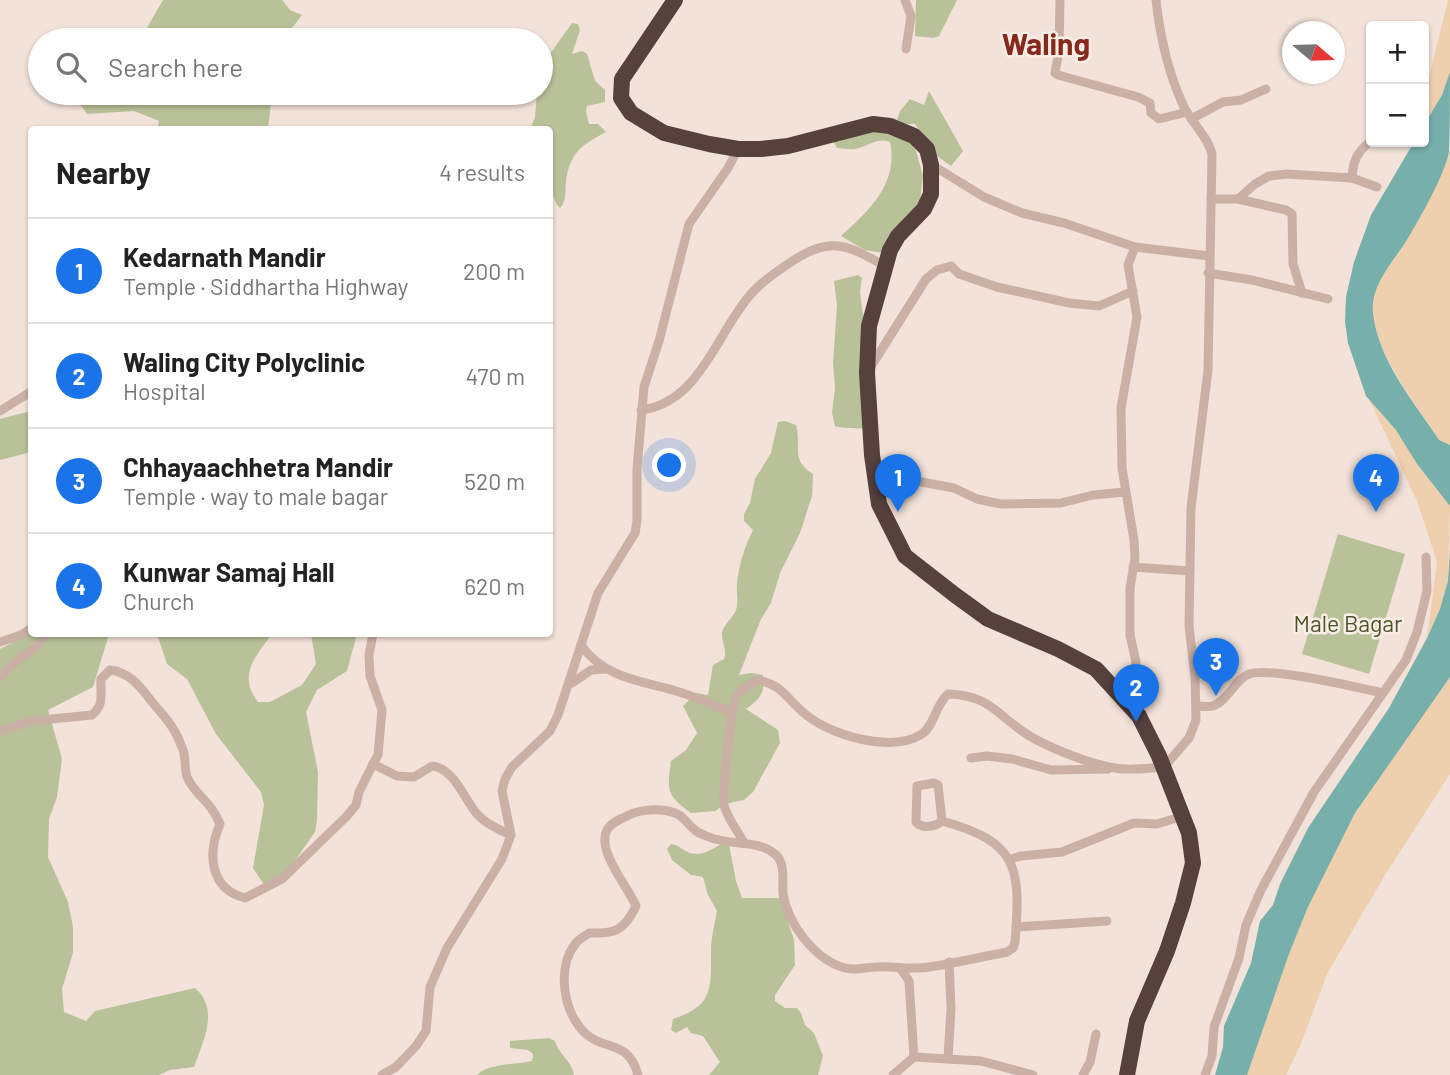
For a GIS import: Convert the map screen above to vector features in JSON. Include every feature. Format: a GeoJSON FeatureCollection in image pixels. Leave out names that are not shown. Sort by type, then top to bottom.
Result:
{"type":"FeatureCollection","features":[{"type":"Feature","properties":{"kind":"highway"},"geometry":{"type":"LineString","coordinates":[[675,0],[622,79],[621,98],[631,113],[664,133],[738,149],[788,146],[873,124],[890,126],[914,136],[927,149],[931,165],[931,194],[924,209],[898,236],[890,250],[869,326],[867,373],[872,455],[879,504],[905,556],[988,620],[1058,649],[1096,669],[1139,716],[1164,767],[1189,833],[1193,863],[1167,951],[1137,1021],[1127,1075]]}},
{"type":"Feature","properties":{"kind":"street"},"geometry":{"type":"LineString","coordinates":[[905,0],[911,16],[906,49]]}},
{"type":"Feature","properties":{"kind":"street"},"geometry":{"type":"LineString","coordinates":[[1060,0],[1059,51],[1055,72],[1138,97],[1150,103],[1151,113],[1159,119],[1189,115],[1223,102],[1241,100],[1266,89]]}},
{"type":"Feature","properties":{"kind":"street"},"geometry":{"type":"LineString","coordinates":[[971,758],[987,756],[1012,759],[1051,770],[1164,767],[1189,738],[1196,720],[1189,626],[1191,508],[1208,370],[1211,150],[1178,94],[1161,39],[1156,0]]}},
{"type":"Feature","properties":{"kind":"street"},"geometry":{"type":"LineString","coordinates":[[1352,178],[1358,151],[1366,145]]}},
{"type":"Feature","properties":{"kind":"street"},"geometry":{"type":"LineString","coordinates":[[382,1075],[396,1067],[426,1031],[430,987],[447,948],[502,859],[511,835],[502,791],[505,779],[512,767],[550,731],[568,687],[598,593],[635,533],[644,387],[659,341],[689,224],[738,149]]}},
{"type":"Feature","properties":{"kind":"street"},"geometry":{"type":"LineString","coordinates":[[931,165],[997,203],[1022,213],[1064,223],[1135,247],[1209,256]]}},
{"type":"Feature","properties":{"kind":"street"},"geometry":{"type":"LineString","coordinates":[[1238,199],[1269,176],[1296,174],[1352,178],[1377,187]]}},
{"type":"Feature","properties":{"kind":"street"},"geometry":{"type":"LineString","coordinates":[[1211,199],[1238,199],[1286,210],[1292,214],[1293,264],[1302,293]]}},
{"type":"Feature","properties":{"kind":"street"},"geometry":{"type":"LineString","coordinates":[[641,410],[659,408],[690,385],[751,294],[800,256],[827,244],[858,250],[886,267]]}},
{"type":"Feature","properties":{"kind":"street"},"geometry":{"type":"LineString","coordinates":[[1119,694],[1132,680],[1136,662],[1130,635],[1130,588],[1135,540],[1122,468],[1121,408],[1137,317],[1128,265],[1135,247]]}},
{"type":"Feature","properties":{"kind":"street"},"geometry":{"type":"LineString","coordinates":[[867,373],[926,279],[944,267],[951,266],[960,274],[997,287],[1069,303],[1099,306],[1133,291]]}},
{"type":"Feature","properties":{"kind":"street"},"geometry":{"type":"LineString","coordinates":[[1208,273],[1252,280],[1328,299]]}},
{"type":"Feature","properties":{"kind":"street"},"geometry":{"type":"LineString","coordinates":[[0,411],[28,394]]}},
{"type":"Feature","properties":{"kind":"street"},"geometry":{"type":"LineString","coordinates":[[916,481],[954,488],[977,499],[1001,504],[1061,503],[1093,495],[1125,492]]}},
{"type":"Feature","properties":{"kind":"street"},"geometry":{"type":"LineString","coordinates":[[1205,1075],[1212,1056],[1214,1027],[1239,958],[1246,925],[1261,890],[1314,793],[1406,660],[1417,632],[1427,592],[1426,557]]}},
{"type":"Feature","properties":{"kind":"street"},"geometry":{"type":"LineString","coordinates":[[1133,567],[1190,571]]}},
{"type":"Feature","properties":{"kind":"street"},"geometry":{"type":"LineString","coordinates":[[0,642],[28,631]]}},
{"type":"Feature","properties":{"kind":"street"},"geometry":{"type":"LineString","coordinates":[[0,678],[19,658],[40,644],[44,637]]}},
{"type":"Feature","properties":{"kind":"street"},"geometry":{"type":"LineString","coordinates":[[0,731],[31,721],[92,715],[100,709],[102,702],[101,678],[110,670],[120,671],[142,686],[157,708],[172,723],[187,763],[185,774],[213,808],[220,824],[215,835],[212,859],[217,879],[232,895],[245,898],[282,879],[356,806],[359,792],[378,755],[382,710],[370,676],[369,655],[372,637]]}},
{"type":"Feature","properties":{"kind":"street"},"geometry":{"type":"LineString","coordinates":[[581,645],[594,660],[608,669],[638,682],[678,691],[732,712]]}},
{"type":"Feature","properties":{"kind":"street"},"geometry":{"type":"LineString","coordinates":[[568,687],[579,676],[591,670],[608,669]]}},
{"type":"Feature","properties":{"kind":"street"},"geometry":{"type":"LineString","coordinates":[[1197,706],[1213,706],[1232,692],[1243,676],[1259,672],[1325,681],[1383,693]]}},
{"type":"Feature","properties":{"kind":"street"},"geometry":{"type":"LineString","coordinates":[[744,843],[727,814],[724,803],[732,712],[737,695],[757,680],[775,684],[805,714],[820,724],[843,734],[877,743],[908,740],[923,733],[933,723],[936,709],[948,694],[968,694],[990,705],[1033,738],[1086,760],[1117,769]]}},
{"type":"Feature","properties":{"kind":"street"},"geometry":{"type":"LineString","coordinates":[[373,764],[397,776],[414,777],[432,766],[438,766],[447,772],[478,816],[511,835]]}},
{"type":"Feature","properties":{"kind":"street"},"geometry":{"type":"LineString","coordinates":[[934,783],[938,785],[942,821],[938,825],[922,827],[916,822],[916,786],[934,783]]}},
{"type":"Feature","properties":{"kind":"street"},"geometry":{"type":"LineString","coordinates":[[638,1075],[631,1059],[616,1046],[599,1042],[583,1032],[568,1001],[563,979],[575,944],[589,933],[611,934],[625,924],[636,906],[609,858],[605,843],[606,830],[614,822],[635,812],[657,810],[676,813],[694,830],[714,839],[744,843],[776,854],[784,878],[783,893],[790,916],[816,953],[845,968],[901,969],[929,967],[1007,952],[1013,948],[1018,899],[1017,883],[1010,859],[992,840],[981,833],[942,821]]}},
{"type":"Feature","properties":{"kind":"street"},"geometry":{"type":"LineString","coordinates":[[1010,859],[1062,852],[1134,823],[1157,824],[1183,816]]}},
{"type":"Feature","properties":{"kind":"street"},"geometry":{"type":"LineString","coordinates":[[1016,927],[1107,921]]}},
{"type":"Feature","properties":{"kind":"street"},"geometry":{"type":"LineString","coordinates":[[948,1059],[951,1007],[949,962]]}},
{"type":"Feature","properties":{"kind":"street"},"geometry":{"type":"LineString","coordinates":[[901,969],[908,981],[914,1058]]}},
{"type":"Feature","properties":{"kind":"street"},"geometry":{"type":"LineString","coordinates":[[1083,1075],[1090,1062],[1096,1034]]}},
{"type":"Feature","properties":{"kind":"street"},"geometry":{"type":"LineString","coordinates":[[892,1075],[914,1058],[981,1061],[1033,1075]]}},
{"type":"Feature","properties":{"kind":"green space"},"geometry":{"type":"Polygon","coordinates":[[[163,0],[282,0],[290,10],[302,15],[292,28],[147,28],[163,0]]]}},
{"type":"Feature","properties":{"kind":"green space"},"geometry":{"type":"Polygon","coordinates":[[[916,0],[957,0],[939,36],[915,36],[916,0]]]}},
{"type":"Feature","properties":{"kind":"green space"},"geometry":{"type":"Polygon","coordinates":[[[572,23],[578,24],[580,30],[572,54],[582,51],[587,54],[595,81],[605,90],[605,102],[587,106],[586,112],[589,124],[598,124],[606,132],[578,150],[574,156],[568,171],[565,199],[560,208],[553,195],[553,126],[531,126],[536,105],[553,105],[553,50],[572,23]]]}},
{"type":"Feature","properties":{"kind":"green space"},"geometry":{"type":"Polygon","coordinates":[[[929,91],[963,151],[951,166],[937,156],[915,124],[905,124],[897,120],[900,111],[910,99],[924,105],[929,91]]]}},
{"type":"Feature","properties":{"kind":"green space"},"geometry":{"type":"Polygon","coordinates":[[[81,105],[271,105],[268,126],[158,126],[159,121],[134,111],[87,114],[81,105]]]}},
{"type":"Feature","properties":{"kind":"green space"},"geometry":{"type":"Polygon","coordinates":[[[880,127],[914,144],[923,176],[920,201],[883,253],[865,250],[841,236],[862,217],[886,183],[892,157],[890,142],[881,141],[848,149],[837,148],[831,137],[880,127]]]}},
{"type":"Feature","properties":{"kind":"green space"},"geometry":{"type":"Polygon","coordinates":[[[858,275],[862,278],[860,292],[864,322],[865,428],[845,428],[835,426],[832,413],[837,305],[834,281],[858,275]]]}},
{"type":"Feature","properties":{"kind":"green space"},"geometry":{"type":"Polygon","coordinates":[[[28,412],[28,453],[0,460],[0,419],[28,412]]]}},
{"type":"Feature","properties":{"kind":"green space"},"geometry":{"type":"Polygon","coordinates":[[[785,421],[796,425],[799,458],[813,474],[812,496],[800,533],[780,573],[771,603],[761,619],[739,675],[763,675],[761,695],[746,709],[778,730],[780,743],[753,792],[744,800],[725,804],[715,811],[691,813],[673,796],[669,785],[671,761],[686,750],[697,733],[683,706],[696,693],[708,695],[713,665],[724,659],[722,633],[736,610],[739,569],[753,530],[744,521],[744,514],[750,503],[755,479],[771,453],[778,422],[785,421]]]}},
{"type":"Feature","properties":{"kind":"green space","name":"Male Bagar"},"geometry":{"type":"Polygon","coordinates":[[[1338,534],[1405,554],[1369,674],[1302,654],[1338,534]]]}},
{"type":"Feature","properties":{"kind":"green space"},"geometry":{"type":"Polygon","coordinates":[[[28,635],[28,637],[108,637],[93,687],[48,710],[62,759],[57,797],[49,819],[48,857],[68,902],[73,927],[73,953],[62,989],[64,1012],[86,1021],[95,1011],[195,988],[203,997],[208,1016],[205,1036],[194,1067],[170,1070],[159,1075],[0,1075],[0,649],[28,635]]]}},
{"type":"Feature","properties":{"kind":"green space"},"geometry":{"type":"Polygon","coordinates":[[[158,637],[270,637],[251,666],[249,683],[258,702],[270,702],[302,685],[316,664],[312,637],[356,637],[347,671],[317,690],[306,712],[318,772],[315,832],[294,862],[267,889],[253,868],[264,805],[261,792],[216,734],[187,679],[167,664],[158,637]]]}},
{"type":"Feature","properties":{"kind":"green space"},"geometry":{"type":"Polygon","coordinates":[[[723,843],[729,845],[742,898],[780,898],[794,940],[795,965],[775,995],[775,1001],[785,1008],[797,1008],[805,1025],[814,1033],[823,1056],[818,1075],[709,1075],[720,1062],[703,1036],[691,1033],[687,1027],[676,1033],[671,1030],[673,1019],[696,1008],[707,994],[717,911],[708,895],[703,877],[691,875],[672,860],[667,849],[671,844],[697,854],[723,843]]]}},
{"type":"Feature","properties":{"kind":"green space"},"geometry":{"type":"Polygon","coordinates":[[[549,1038],[555,1041],[574,1075],[477,1075],[495,1066],[532,1061],[533,1054],[528,1050],[510,1048],[510,1041],[549,1038]]]}},
{"type":"Feature","properties":{"kind":"sand"},"geometry":{"type":"Polygon","coordinates":[[[1450,0],[1450,72],[1442,95],[1429,117],[1429,78],[1450,0]]]}},
{"type":"Feature","properties":{"kind":"sand"},"geometry":{"type":"Polygon","coordinates":[[[1450,150],[1450,445],[1439,440],[1405,389],[1382,347],[1374,327],[1371,308],[1377,285],[1420,216],[1437,184],[1450,150]]]}},
{"type":"Feature","properties":{"kind":"sand"},"geometry":{"type":"Polygon","coordinates":[[[1369,399],[1396,430],[1417,464],[1450,506],[1448,581],[1440,609],[1427,638],[1437,562],[1417,501],[1369,399]]]}},
{"type":"Feature","properties":{"kind":"sand"},"geometry":{"type":"Polygon","coordinates":[[[1450,677],[1450,774],[1385,875],[1327,974],[1286,1075],[1247,1075],[1308,907],[1355,812],[1450,677]]]}},
{"type":"Feature","properties":{"kind":"water"},"geometry":{"type":"Polygon","coordinates":[[[1450,72],[1449,152],[1446,162],[1419,219],[1379,283],[1373,313],[1376,330],[1389,364],[1439,440],[1450,445],[1450,506],[1417,464],[1396,430],[1366,396],[1348,343],[1345,322],[1346,297],[1354,262],[1371,215],[1411,147],[1429,147],[1429,117],[1442,95],[1450,72]]]}},
{"type":"Feature","properties":{"kind":"water"},"geometry":{"type":"Polygon","coordinates":[[[1450,549],[1450,677],[1355,813],[1308,907],[1247,1075],[1215,1075],[1223,1047],[1224,1026],[1251,963],[1260,921],[1273,905],[1280,884],[1308,828],[1389,708],[1427,638],[1440,609],[1448,581],[1450,549]]]}},
{"type":"Feature","properties":{"kind":"place","name":"Kedarnath Mandir"},"geometry":{"type":"Point","coordinates":[898,512]}},
{"type":"Feature","properties":{"kind":"place","name":"Kunwar Samaj Hall"},"geometry":{"type":"Point","coordinates":[1376,512]}},
{"type":"Feature","properties":{"kind":"place","name":"Chhayaachhetra Mandir"},"geometry":{"type":"Point","coordinates":[1216,696]}},
{"type":"Feature","properties":{"kind":"place","name":"Waling City Polyclinic"},"geometry":{"type":"Point","coordinates":[1136,722]}},
{"type":"Feature","properties":{"kind":"district","name":"Waling"},"geometry":{"type":"Point","coordinates":[1046,43]}}]}
